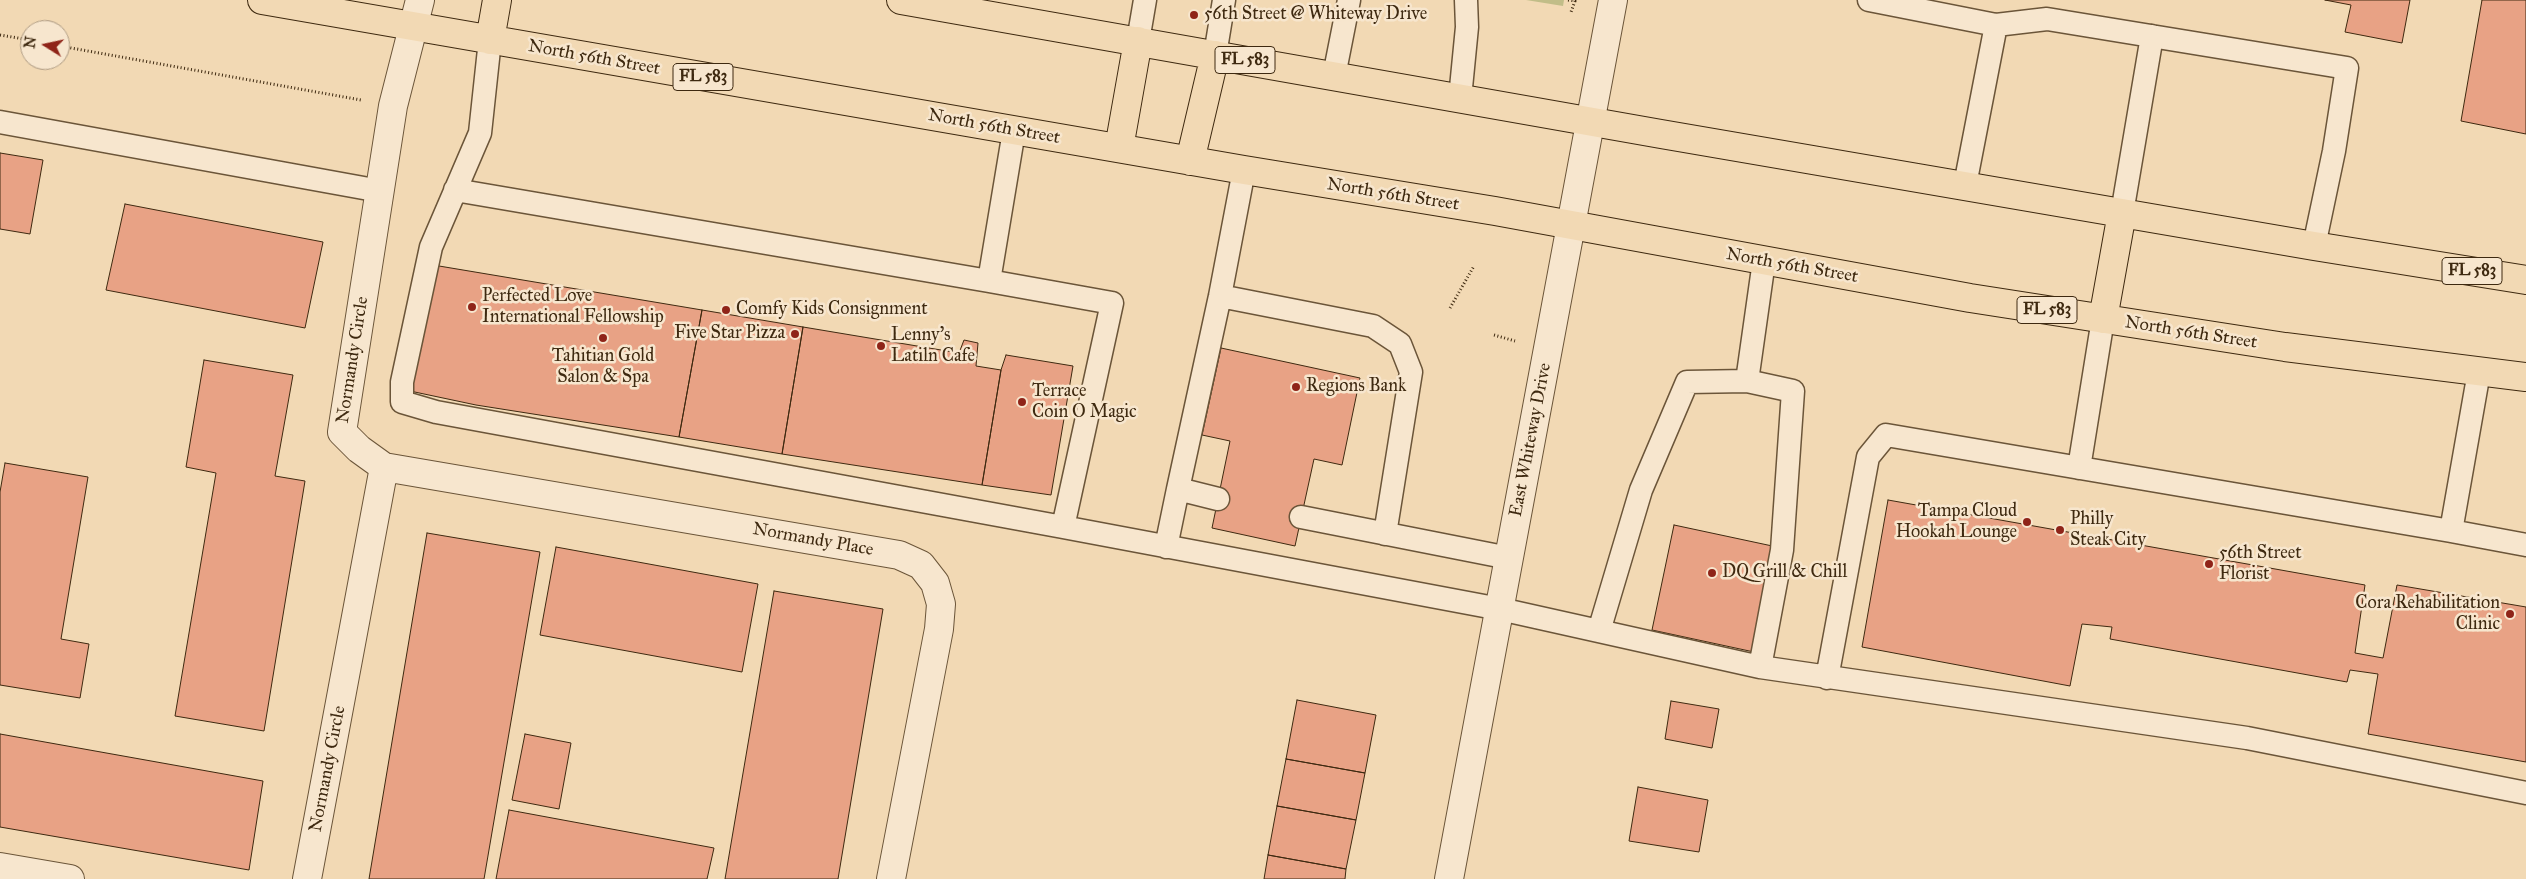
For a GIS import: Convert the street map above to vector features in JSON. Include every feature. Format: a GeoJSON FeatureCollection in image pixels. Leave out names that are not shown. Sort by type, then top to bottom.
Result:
{"type":"FeatureCollection","features":[{"type":"Feature","properties":{"kind":"main road","name":"North 56th Street"},"geometry":{"type":"LineString","coordinates":[[262,0],[1190,161],[1495,211],[1764,261],[2104,319],[2286,347],[2526,377]]}},
{"type":"Feature","properties":{"kind":"main road"},"geometry":{"type":"LineString","coordinates":[[490,40],[498,0]]}},
{"type":"Feature","properties":{"kind":"main road","name":"FL 583"},"geometry":{"type":"LineString","coordinates":[[901,0],[1003,9],[1138,41],[1215,55],[2314,246],[2526,280]]}},
{"type":"Feature","properties":{"kind":"main road"},"geometry":{"type":"LineString","coordinates":[[1119,148],[1138,41]]}},
{"type":"Feature","properties":{"kind":"main road"},"geometry":{"type":"LineString","coordinates":[[1190,161],[1215,55]]}},
{"type":"Feature","properties":{"kind":"main road"},"geometry":{"type":"LineString","coordinates":[[2104,319],[2122,212]]}},
{"type":"Feature","properties":{"kind":"street","name":"Normandy Circle"},"geometry":{"type":"LineString","coordinates":[[308,879],[384,466],[359,449],[342,432],[394,106],[420,0]]}},
{"type":"Feature","properties":{"kind":"street","name":"East Whiteway Drive"},"geometry":{"type":"LineString","coordinates":[[1449,879],[1613,0]]}},
{"type":"Feature","properties":{"kind":"street","name":"Normandy Place"},"geometry":{"type":"LineString","coordinates":[[384,466],[899,555],[921,564],[935,583],[941,604],[939,629],[891,879]]}},
{"type":"Feature","properties":{"kind":"street"},"geometry":{"type":"LineString","coordinates":[[0,867],[70,879]]}},
{"type":"Feature","properties":{"kind":"lane"},"geometry":{"type":"LineString","coordinates":[[1138,41],[1146,0]]}},
{"type":"Feature","properties":{"kind":"lane"},"geometry":{"type":"LineString","coordinates":[[1215,55],[1224,0]]}},
{"type":"Feature","properties":{"kind":"lane"},"geometry":{"type":"LineString","coordinates":[[1334,76],[1349,0]]}},
{"type":"Feature","properties":{"kind":"lane"},"geometry":{"type":"LineString","coordinates":[[1460,98],[1467,27],[1466,0]]}},
{"type":"Feature","properties":{"kind":"lane"},"geometry":{"type":"LineString","coordinates":[[1869,0],[1996,25],[2047,19],[2347,68],[2334,151],[2314,246]]}},
{"type":"Feature","properties":{"kind":"lane"},"geometry":{"type":"LineString","coordinates":[[1965,186],[1996,25]]}},
{"type":"Feature","properties":{"kind":"lane"},"geometry":{"type":"LineString","coordinates":[[2122,212],[2152,36]]}},
{"type":"Feature","properties":{"kind":"lane"},"geometry":{"type":"LineString","coordinates":[[490,40],[480,133],[431,247],[402,382],[402,402],[436,412],[1500,609],[1760,666],[1827,678],[2247,738],[2526,793]]}},
{"type":"Feature","properties":{"kind":"lane"},"geometry":{"type":"LineString","coordinates":[[0,122],[380,191]]}},
{"type":"Feature","properties":{"kind":"lane"},"geometry":{"type":"LineString","coordinates":[[989,281],[1014,130]]}},
{"type":"Feature","properties":{"kind":"lane"},"geometry":{"type":"LineString","coordinates":[[1166,547],[1220,296],[1244,170]]}},
{"type":"Feature","properties":{"kind":"lane"},"geometry":{"type":"LineString","coordinates":[[455,190],[1112,303],[1063,527]]}},
{"type":"Feature","properties":{"kind":"lane"},"geometry":{"type":"LineString","coordinates":[[1747,381],[1764,261]]}},
{"type":"Feature","properties":{"kind":"lane"},"geometry":{"type":"LineString","coordinates":[[1220,296],[1373,326],[1400,344],[1412,372],[1385,534]]}},
{"type":"Feature","properties":{"kind":"lane"},"geometry":{"type":"LineString","coordinates":[[2078,468],[2104,319]]}},
{"type":"Feature","properties":{"kind":"lane"},"geometry":{"type":"LineString","coordinates":[[2451,531],[2479,372]]}},
{"type":"Feature","properties":{"kind":"lane"},"geometry":{"type":"LineString","coordinates":[[1599,631],[1641,490],[1687,382],[1747,381],[1793,391],[1782,550],[1760,666]]}},
{"type":"Feature","properties":{"kind":"lane"},"geometry":{"type":"LineString","coordinates":[[1827,678],[1868,457],[1886,435],[2526,545]]}},
{"type":"Feature","properties":{"kind":"lane"},"geometry":{"type":"LineString","coordinates":[[1178,489],[1218,499]]}},
{"type":"Feature","properties":{"kind":"lane"},"geometry":{"type":"LineString","coordinates":[[1301,517],[1509,558]]}},
{"type":"Feature","properties":{"kind":"path"},"geometry":{"type":"LineString","coordinates":[[1568,0],[1575,1],[1571,12]]}},
{"type":"Feature","properties":{"kind":"path"},"geometry":{"type":"LineString","coordinates":[[0,35],[20,38]]}},
{"type":"Feature","properties":{"kind":"path"},"geometry":{"type":"LineString","coordinates":[[70,48],[394,106]]}},
{"type":"Feature","properties":{"kind":"path"},"geometry":{"type":"LineString","coordinates":[[1450,308],[1474,266]]}},
{"type":"Feature","properties":{"kind":"path"},"geometry":{"type":"LineString","coordinates":[[1494,335],[1518,342]]}},
{"type":"Feature","properties":{"kind":"shaded area"},"geometry":{"type":"Polygon","coordinates":[[[1526,0],[1564,0],[1563,6],[1526,0]]]}},
{"type":"Feature","properties":{"kind":"building"},"geometry":{"type":"Polygon","coordinates":[[[2325,0],[2410,0],[2402,43],[2345,32],[2351,5],[2325,0]]]}},
{"type":"Feature","properties":{"kind":"building"},"geometry":{"type":"Polygon","coordinates":[[[2482,0],[2526,0],[2526,134],[2461,121],[2482,0]]]}},
{"type":"Feature","properties":{"kind":"building"},"geometry":{"type":"Polygon","coordinates":[[[0,153],[43,160],[30,234],[0,229],[0,153]]]}},
{"type":"Feature","properties":{"kind":"building"},"geometry":{"type":"Polygon","coordinates":[[[125,204],[323,242],[305,328],[106,290],[125,204]]]}},
{"type":"Feature","properties":{"kind":"building"},"geometry":{"type":"Polygon","coordinates":[[[433,265],[702,310],[679,437],[476,405],[410,391],[433,265]]]}},
{"type":"Feature","properties":{"kind":"building"},"geometry":{"type":"Polygon","coordinates":[[[702,310],[803,327],[782,454],[679,437],[702,310]]]}},
{"type":"Feature","properties":{"kind":"building"},"geometry":{"type":"Polygon","coordinates":[[[803,327],[959,353],[964,340],[978,343],[976,366],[1001,370],[982,485],[782,454],[803,327]]]}},
{"type":"Feature","properties":{"kind":"building"},"geometry":{"type":"Polygon","coordinates":[[[1221,348],[1360,378],[1342,465],[1314,459],[1295,546],[1212,528],[1230,441],[1202,435],[1221,348]]]}},
{"type":"Feature","properties":{"kind":"building"},"geometry":{"type":"Polygon","coordinates":[[[1006,355],[1073,366],[1051,495],[982,485],[1001,370],[1006,355]]]}},
{"type":"Feature","properties":{"kind":"building"},"geometry":{"type":"Polygon","coordinates":[[[204,360],[293,375],[275,476],[305,481],[264,731],[175,716],[216,473],[186,467],[204,360]]]}},
{"type":"Feature","properties":{"kind":"building"},"geometry":{"type":"Polygon","coordinates":[[[5,463],[88,477],[61,639],[89,644],[80,698],[0,685],[0,492],[5,463]]]}},
{"type":"Feature","properties":{"kind":"building"},"geometry":{"type":"Polygon","coordinates":[[[1888,500],[2365,585],[2355,653],[2383,658],[2397,585],[2526,607],[2526,762],[2368,734],[2378,674],[2350,670],[2347,682],[2110,639],[2112,627],[2082,624],[2070,686],[1862,647],[1888,500]]]}},
{"type":"Feature","properties":{"kind":"building"},"geometry":{"type":"Polygon","coordinates":[[[1674,525],[1777,547],[1754,652],[1652,630],[1674,525]]]}},
{"type":"Feature","properties":{"kind":"building"},"geometry":{"type":"Polygon","coordinates":[[[427,533],[540,552],[484,879],[369,879],[427,533]]]}},
{"type":"Feature","properties":{"kind":"building"},"geometry":{"type":"Polygon","coordinates":[[[556,547],[758,584],[742,672],[540,635],[556,547]]]}},
{"type":"Feature","properties":{"kind":"building"},"geometry":{"type":"Polygon","coordinates":[[[774,591],[883,609],[838,879],[725,879],[774,591]]]}},
{"type":"Feature","properties":{"kind":"building"},"geometry":{"type":"Polygon","coordinates":[[[1297,700],[1376,715],[1365,773],[1286,759],[1297,700]]]}},
{"type":"Feature","properties":{"kind":"building"},"geometry":{"type":"Polygon","coordinates":[[[1671,701],[1719,709],[1712,748],[1665,739],[1671,701]]]}},
{"type":"Feature","properties":{"kind":"building"},"geometry":{"type":"Polygon","coordinates":[[[0,734],[263,781],[249,870],[0,827],[0,734]]]}},
{"type":"Feature","properties":{"kind":"building"},"geometry":{"type":"Polygon","coordinates":[[[525,734],[571,743],[559,809],[512,800],[525,734]]]}},
{"type":"Feature","properties":{"kind":"building"},"geometry":{"type":"Polygon","coordinates":[[[1286,759],[1365,773],[1356,820],[1277,806],[1286,759]]]}},
{"type":"Feature","properties":{"kind":"building"},"geometry":{"type":"Polygon","coordinates":[[[1638,787],[1708,800],[1699,852],[1629,841],[1638,787]]]}},
{"type":"Feature","properties":{"kind":"building"},"geometry":{"type":"Polygon","coordinates":[[[1277,806],[1356,820],[1346,869],[1268,855],[1277,806]]]}},
{"type":"Feature","properties":{"kind":"building"},"geometry":{"type":"Polygon","coordinates":[[[509,810],[714,848],[707,879],[496,879],[509,810]]]}},
{"type":"Feature","properties":{"kind":"building"},"geometry":{"type":"Polygon","coordinates":[[[1268,855],[1346,869],[1345,879],[1264,879],[1268,855]]]}},
{"type":"Feature","properties":{"kind":"place","name":"56th Street @ Whiteway Drive"},"geometry":{"type":"Point","coordinates":[1194,15]}},
{"type":"Feature","properties":{"kind":"place","name":"Perfected Love International Fellowship"},"geometry":{"type":"Point","coordinates":[472,307]}},
{"type":"Feature","properties":{"kind":"place","name":"Comfy Kids Consignment"},"geometry":{"type":"Point","coordinates":[726,310]}},
{"type":"Feature","properties":{"kind":"place","name":"Five Star Pizza"},"geometry":{"type":"Point","coordinates":[795,334]}},
{"type":"Feature","properties":{"kind":"place","name":"Tahitian Gold Salon & Spa"},"geometry":{"type":"Point","coordinates":[603,338]}},
{"type":"Feature","properties":{"kind":"place","name":"Lenny's Latiln Cafe"},"geometry":{"type":"Point","coordinates":[881,346]}},
{"type":"Feature","properties":{"kind":"place","name":"Regions Bank"},"geometry":{"type":"Point","coordinates":[1296,387]}},
{"type":"Feature","properties":{"kind":"place","name":"Terrace Coin O Magic"},"geometry":{"type":"Point","coordinates":[1022,402]}},
{"type":"Feature","properties":{"kind":"place","name":"Tampa Cloud Hookah Lounge"},"geometry":{"type":"Point","coordinates":[2027,522]}},
{"type":"Feature","properties":{"kind":"place","name":"Philly Steak City"},"geometry":{"type":"Point","coordinates":[2060,530]}},
{"type":"Feature","properties":{"kind":"place","name":"56th Street Florist"},"geometry":{"type":"Point","coordinates":[2209,564]}},
{"type":"Feature","properties":{"kind":"place","name":"DQ Grill & Chill"},"geometry":{"type":"Point","coordinates":[1712,573]}},
{"type":"Feature","properties":{"kind":"place","name":"Cora Rehabilitation Clinic"},"geometry":{"type":"Point","coordinates":[2510,614]}}]}
